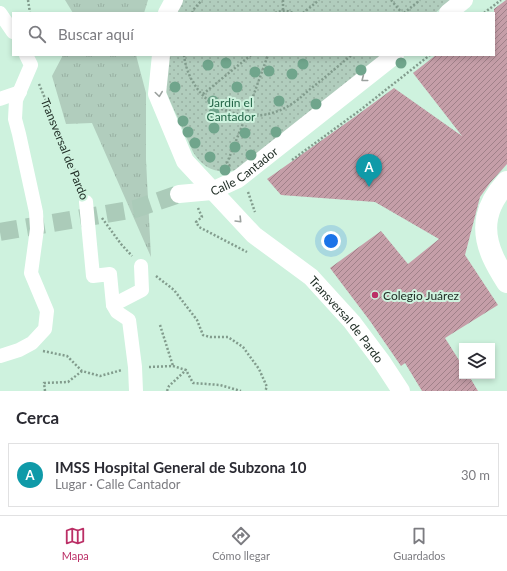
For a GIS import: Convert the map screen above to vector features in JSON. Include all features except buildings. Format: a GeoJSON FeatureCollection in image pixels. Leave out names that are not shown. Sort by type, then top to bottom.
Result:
{"type":"FeatureCollection","features":[{"type":"Feature","properties":{"kind":"main road"},"geometry":{"type":"LineString","coordinates":[[507,182],[498,192],[490,207],[486,220],[486,238],[493,258],[507,282]]}},
{"type":"Feature","properties":{"kind":"street"},"geometry":{"type":"LineString","coordinates":[[168,12],[174,0]]}},
{"type":"Feature","properties":{"kind":"street"},"geometry":{"type":"LineString","coordinates":[[449,12],[464,0]]}},
{"type":"Feature","properties":{"kind":"street"},"geometry":{"type":"LineString","coordinates":[[0,13],[12,31]]}},
{"type":"Feature","properties":{"kind":"street","name":"Calle Cantador"},"geometry":{"type":"LineString","coordinates":[[162,56],[157,94],[185,161],[212,191],[238,179],[394,56]]}},
{"type":"Feature","properties":{"kind":"street"},"geometry":{"type":"LineString","coordinates":[[0,356],[19,350],[32,343],[45,329],[47,311],[31,273],[37,229],[36,212],[15,119],[16,100],[20,92],[28,60]]}},
{"type":"Feature","properties":{"kind":"street"},"geometry":{"type":"LineString","coordinates":[[0,99],[20,92]]}},
{"type":"Feature","properties":{"kind":"street"},"geometry":{"type":"LineString","coordinates":[[186,193],[212,191]]}},
{"type":"Feature","properties":{"kind":"street","name":"Transversal de Pardo"},"geometry":{"type":"LineString","coordinates":[[212,191],[254,235],[311,277],[352,322],[382,362],[400,391]]}},
{"type":"Feature","properties":{"kind":"street"},"geometry":{"type":"LineString","coordinates":[[86,202],[93,276],[110,274],[113,305],[117,312],[129,320],[135,367],[136,391]]}},
{"type":"Feature","properties":{"kind":"street"},"geometry":{"type":"LineString","coordinates":[[113,305],[142,290],[141,266]]}},
{"type":"Feature","properties":{"kind":"path"},"geometry":{"type":"LineString","coordinates":[[28,0],[30,12]]}},
{"type":"Feature","properties":{"kind":"path"},"geometry":{"type":"LineString","coordinates":[[192,12],[202,0]]}},
{"type":"Feature","properties":{"kind":"path"},"geometry":{"type":"LineString","coordinates":[[283,0],[283,10]]}},
{"type":"Feature","properties":{"kind":"path"},"geometry":{"type":"LineString","coordinates":[[304,12],[319,0]]}},
{"type":"Feature","properties":{"kind":"path"},"geometry":{"type":"LineString","coordinates":[[391,0],[402,12]]}},
{"type":"Feature","properties":{"kind":"path"},"geometry":{"type":"LineString","coordinates":[[404,12],[420,0]]}},
{"type":"Feature","properties":{"kind":"path"},"geometry":{"type":"LineString","coordinates":[[485,12],[501,0]]}},
{"type":"Feature","properties":{"kind":"path"},"geometry":{"type":"LineString","coordinates":[[278,12],[283,10],[291,12]]}},
{"type":"Feature","properties":{"kind":"path"},"geometry":{"type":"LineString","coordinates":[[184,56],[185,63],[192,81],[207,100],[232,114],[246,116],[270,114],[290,105],[351,56]]}},
{"type":"Feature","properties":{"kind":"path"},"geometry":{"type":"LineString","coordinates":[[203,94],[251,56]]}},
{"type":"Feature","properties":{"kind":"path"},"geometry":{"type":"LineString","coordinates":[[246,116],[268,56]]}},
{"type":"Feature","properties":{"kind":"path","name":"Transversal de Pardo"},"geometry":{"type":"LineString","coordinates":[[28,60],[79,180],[86,202],[105,221],[121,244],[141,266],[174,290],[197,320],[203,335],[210,337],[228,337],[243,347],[259,369],[267,387],[265,391]]}},
{"type":"Feature","properties":{"kind":"path"},"geometry":{"type":"LineString","coordinates":[[186,193],[202,217],[196,222],[199,227],[248,252]]}},
{"type":"Feature","properties":{"kind":"path"},"geometry":{"type":"LineString","coordinates":[[160,325],[173,366]]}},
{"type":"Feature","properties":{"kind":"path"},"geometry":{"type":"LineString","coordinates":[[32,343],[41,350],[67,356],[82,371],[100,376],[135,367],[173,366],[186,370],[193,383],[220,385],[241,391]]}},
{"type":"Feature","properties":{"kind":"path"},"geometry":{"type":"LineString","coordinates":[[167,391],[169,386],[186,370]]}},
{"type":"Feature","properties":{"kind":"path"},"geometry":{"type":"LineString","coordinates":[[45,391],[44,383],[68,382],[82,371]]}},
{"type":"Feature","properties":{"kind":"green space"},"geometry":{"type":"Polygon","coordinates":[[[65,0],[148,0],[144,12],[72,12],[65,0]]]}},
{"type":"Feature","properties":{"kind":"green space"},"geometry":{"type":"Polygon","coordinates":[[[183,0],[451,0],[436,12],[176,12],[183,0]]]}},
{"type":"Feature","properties":{"kind":"green space"},"geometry":{"type":"Polygon","coordinates":[[[62,56],[136,56],[146,93],[146,160],[151,257],[92,123],[66,124],[52,76],[62,56]]]}},
{"type":"Feature","properties":{"kind":"green space","name":"Jardín el Cantador"},"geometry":{"type":"Polygon","coordinates":[[[167,56],[382,56],[236,170],[217,171],[206,166],[197,158],[165,89],[167,56]]]}},
{"type":"Feature","properties":{"kind":"tunnel"},"geometry":{"type":"LineString","coordinates":[[0,232],[135,209],[179,194]]}},
{"type":"Feature","properties":{"kind":"place","name":"IMSS Hospital General de Subzona 10"},"geometry":{"type":"Point","coordinates":[369,187]}},
{"type":"Feature","properties":{"kind":"place","name":"Colegio Juárez"},"geometry":{"type":"Point","coordinates":[375,295]}}]}
